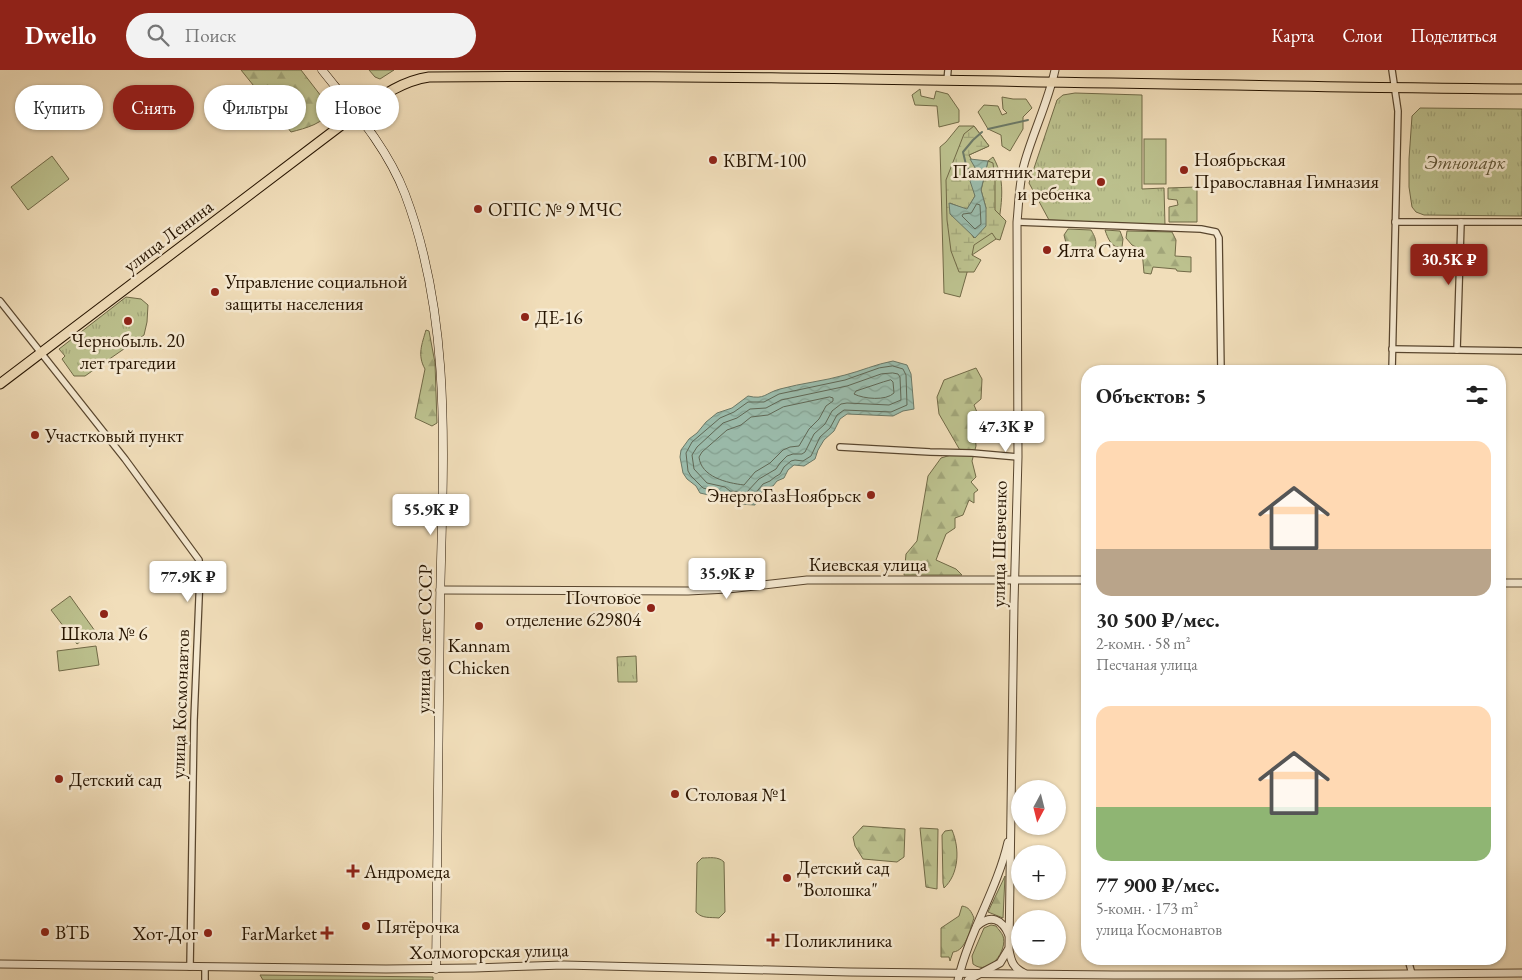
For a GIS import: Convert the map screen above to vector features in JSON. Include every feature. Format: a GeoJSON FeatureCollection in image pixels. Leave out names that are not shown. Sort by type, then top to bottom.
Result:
{"type":"FeatureCollection","features":[{"type":"Feature","properties":{"kind":"main road","name":"улица 60 лет СССР"},"geometry":{"type":"LineString","coordinates":[[322,70],[334,85]]}},
{"type":"Feature","properties":{"kind":"main road","name":"улица Ленина"},"geometry":{"type":"LineString","coordinates":[[399,86],[411,80],[429,77],[724,74],[1052,83],[1522,89]]}},
{"type":"Feature","properties":{"kind":"main road","name":"улица Ленина"},"geometry":{"type":"LineString","coordinates":[[0,384],[335,130]]}},
{"type":"Feature","properties":{"kind":"main road","name":"улица 60 лет СССР"},"geometry":{"type":"LineString","coordinates":[[368,130],[391,162],[402,187],[418,234],[433,303],[440,354],[442,509],[436,969]]}},
{"type":"Feature","properties":{"kind":"street"},"geometry":{"type":"LineString","coordinates":[[947,81],[948,70]]}},
{"type":"Feature","properties":{"kind":"street","name":"улица Шевченко"},"geometry":{"type":"LineString","coordinates":[[1010,832],[1018,457],[1017,222],[1019,192],[1025,163],[1055,70]]}},
{"type":"Feature","properties":{"kind":"street"},"geometry":{"type":"LineString","coordinates":[[1392,70],[1398,111],[1392,365]]}},
{"type":"Feature","properties":{"kind":"street"},"geometry":{"type":"LineString","coordinates":[[1017,222],[1201,229],[1216,232],[1219,238],[1221,365]]}},
{"type":"Feature","properties":{"kind":"street"},"geometry":{"type":"LineString","coordinates":[[1395,222],[1522,222]]}},
{"type":"Feature","properties":{"kind":"street"},"geometry":{"type":"LineString","coordinates":[[1458,350],[1461,222]]}},
{"type":"Feature","properties":{"kind":"street","name":"улица Космонавтов"},"geometry":{"type":"LineString","coordinates":[[0,301],[125,460],[199,560],[190,966]]}},
{"type":"Feature","properties":{"kind":"street"},"geometry":{"type":"LineString","coordinates":[[1392,349],[1522,351]]}},
{"type":"Feature","properties":{"kind":"street"},"geometry":{"type":"LineString","coordinates":[[840,447],[930,452],[972,452],[1018,457]]}},
{"type":"Feature","properties":{"kind":"street","name":"Киевская улица"},"geometry":{"type":"LineString","coordinates":[[440,590],[688,591],[728,589],[799,580],[1081,580]]}},
{"type":"Feature","properties":{"kind":"street"},"geometry":{"type":"LineString","coordinates":[[1506,583],[1522,584]]}},
{"type":"Feature","properties":{"kind":"street"},"geometry":{"type":"LineString","coordinates":[[959,977],[1000,870],[1010,832]]}},
{"type":"Feature","properties":{"kind":"street"},"geometry":{"type":"LineString","coordinates":[[968,980],[1000,963],[1009,946],[1010,832]]}},
{"type":"Feature","properties":{"kind":"street"},"geometry":{"type":"LineString","coordinates":[[977,926],[986,920],[998,920],[1007,930],[1011,959],[1016,968],[1031,974]]}},
{"type":"Feature","properties":{"kind":"street"},"geometry":{"type":"LineString","coordinates":[[968,950],[968,966],[979,974]]}},
{"type":"Feature","properties":{"kind":"street","name":"Холмогорская улица"},"geometry":{"type":"LineString","coordinates":[[0,964],[436,969],[564,964],[959,977],[979,974],[1288,976],[1522,973]]}},
{"type":"Feature","properties":{"kind":"street"},"geometry":{"type":"LineString","coordinates":[[1410,965],[1412,974]]}},
{"type":"Feature","properties":{"kind":"street"},"geometry":{"type":"LineString","coordinates":[[205,967],[205,980]]}},
{"type":"Feature","properties":{"kind":"green space"},"geometry":{"type":"Polygon","coordinates":[[[241,70],[301,70],[316,90],[316,123],[306,128],[306,85],[253,85],[241,70]]]}},
{"type":"Feature","properties":{"kind":"green space"},"geometry":{"type":"Polygon","coordinates":[[[369,70],[394,70],[380,79],[375,77],[369,70]]]}},
{"type":"Feature","properties":{"kind":"green space"},"geometry":{"type":"Polygon","coordinates":[[[920,89],[921,96],[934,99],[936,91],[948,94],[959,110],[959,122],[939,127],[937,106],[915,105],[912,95],[920,89]]]}},
{"type":"Feature","properties":{"kind":"green space"},"geometry":{"type":"Polygon","coordinates":[[[1075,93],[1142,95],[1142,189],[1164,188],[1165,225],[1049,220],[1029,183],[1057,100],[1063,95],[1075,93]]]}},
{"type":"Feature","properties":{"kind":"green space"},"geometry":{"type":"Polygon","coordinates":[[[1002,97],[1026,99],[1032,108],[1023,117],[1023,129],[1010,151],[1002,146],[1001,135],[988,129],[978,112],[984,105],[998,106],[1002,115],[1007,113],[1003,109],[1002,97]]]}},
{"type":"Feature","properties":{"kind":"green space","name":"Этнопарк"},"geometry":{"type":"Polygon","coordinates":[[[1420,108],[1522,109],[1522,216],[1424,215],[1416,212],[1412,207],[1409,187],[1409,159],[1412,116],[1420,108]]]}},
{"type":"Feature","properties":{"kind":"green space"},"geometry":{"type":"Polygon","coordinates":[[[959,126],[974,126],[989,146],[969,155],[977,171],[975,196],[967,210],[969,231],[988,161],[993,157],[998,167],[1002,187],[996,239],[972,255],[960,297],[944,293],[940,147],[959,126]]]}},
{"type":"Feature","properties":{"kind":"green space"},"geometry":{"type":"Polygon","coordinates":[[[974,126],[989,146],[969,155],[977,171],[975,196],[967,210],[950,203],[974,238],[986,208],[981,190],[988,161],[993,163],[995,210],[1006,221],[1000,240],[996,239],[992,233],[974,245],[972,255],[981,260],[974,272],[959,272],[951,251],[947,220],[946,180],[964,134],[974,126]]]}},
{"type":"Feature","properties":{"kind":"green space"},"geometry":{"type":"Polygon","coordinates":[[[1144,139],[1166,139],[1166,184],[1144,184],[1144,139]]]}},
{"type":"Feature","properties":{"kind":"green space"},"geometry":{"type":"Polygon","coordinates":[[[52,156],[69,179],[28,210],[11,187],[52,156]]]}},
{"type":"Feature","properties":{"kind":"green space"},"geometry":{"type":"Polygon","coordinates":[[[1197,187],[1197,222],[1169,222],[1169,207],[1178,205],[1177,200],[1168,199],[1168,188],[1197,187]]]}},
{"type":"Feature","properties":{"kind":"green space"},"geometry":{"type":"Polygon","coordinates":[[[1068,229],[1091,230],[1096,245],[1090,259],[1083,251],[1074,252],[1066,243],[1064,235],[1068,229]]]}},
{"type":"Feature","properties":{"kind":"green space"},"geometry":{"type":"Polygon","coordinates":[[[1105,230],[1120,231],[1123,239],[1122,247],[1113,245],[1105,230]]]}},
{"type":"Feature","properties":{"kind":"green space"},"geometry":{"type":"Polygon","coordinates":[[[1127,231],[1172,232],[1176,240],[1175,256],[1191,257],[1191,272],[1153,267],[1151,274],[1144,273],[1142,250],[1132,245],[1126,238],[1127,231]]]}},
{"type":"Feature","properties":{"kind":"green space"},"geometry":{"type":"Polygon","coordinates":[[[126,297],[141,299],[148,305],[144,335],[85,376],[74,376],[62,359],[65,356],[59,349],[126,297]]]}},
{"type":"Feature","properties":{"kind":"green space"},"geometry":{"type":"Polygon","coordinates":[[[426,330],[429,331],[435,363],[437,423],[432,426],[415,418],[425,369],[421,354],[426,330]]]}},
{"type":"Feature","properties":{"kind":"green space"},"geometry":{"type":"Polygon","coordinates":[[[976,368],[982,379],[981,399],[974,405],[982,431],[975,432],[976,446],[972,461],[976,477],[971,482],[978,490],[974,493],[974,503],[969,500],[963,515],[955,518],[955,528],[946,534],[936,560],[956,569],[962,575],[904,575],[906,554],[917,541],[928,476],[941,458],[961,452],[939,414],[937,397],[944,380],[976,368]]]}},
{"type":"Feature","properties":{"kind":"green space"},"geometry":{"type":"Polygon","coordinates":[[[70,596],[95,631],[77,644],[51,610],[70,596]]]}},
{"type":"Feature","properties":{"kind":"green space"},"geometry":{"type":"Polygon","coordinates":[[[96,646],[99,665],[59,671],[57,651],[96,646]]]}},
{"type":"Feature","properties":{"kind":"green space"},"geometry":{"type":"Polygon","coordinates":[[[636,656],[637,682],[618,682],[617,657],[636,656]]]}},
{"type":"Feature","properties":{"kind":"green space"},"geometry":{"type":"Polygon","coordinates":[[[863,826],[905,829],[904,857],[897,862],[863,859],[855,846],[853,837],[863,826]]]}},
{"type":"Feature","properties":{"kind":"green space"},"geometry":{"type":"Polygon","coordinates":[[[920,828],[938,829],[937,889],[926,887],[920,828]]]}},
{"type":"Feature","properties":{"kind":"green space"},"geometry":{"type":"Polygon","coordinates":[[[952,830],[955,837],[957,861],[953,876],[944,888],[942,835],[945,831],[952,830]]]}},
{"type":"Feature","properties":{"kind":"green space"},"geometry":{"type":"Polygon","coordinates":[[[702,858],[716,858],[724,862],[725,912],[719,918],[704,917],[696,912],[697,863],[702,858]]]}},
{"type":"Feature","properties":{"kind":"green space"},"geometry":{"type":"Polygon","coordinates":[[[1005,876],[1003,918],[988,912],[1005,876]]]}},
{"type":"Feature","properties":{"kind":"green space"},"geometry":{"type":"Polygon","coordinates":[[[962,906],[970,910],[974,918],[964,944],[957,951],[953,952],[950,961],[949,957],[941,957],[941,928],[959,916],[962,906]]]}},
{"type":"Feature","properties":{"kind":"green space"},"geometry":{"type":"Polygon","coordinates":[[[991,925],[996,926],[1002,935],[1003,948],[991,965],[979,967],[973,964],[972,956],[984,928],[991,925]]]}},
{"type":"Feature","properties":{"kind":"green space"},"geometry":{"type":"Polygon","coordinates":[[[260,975],[433,977],[433,980],[263,980],[260,975]]]}},
{"type":"Feature","properties":{"kind":"water"},"geometry":{"type":"Polygon","coordinates":[[[970,159],[988,161],[981,190],[986,208],[986,226],[975,238],[950,214],[949,203],[967,209],[975,196],[970,181],[977,171],[970,159]]]}},
{"type":"Feature","properties":{"kind":"water"},"geometry":{"type":"Polygon","coordinates":[[[893,361],[907,365],[911,374],[914,409],[903,411],[893,416],[847,414],[840,419],[834,431],[824,440],[815,459],[804,466],[794,465],[788,470],[784,478],[761,492],[755,505],[725,502],[722,498],[700,493],[683,473],[680,457],[681,450],[689,439],[717,413],[732,408],[748,396],[762,397],[780,389],[837,377],[893,361]]]}},
{"type":"Feature","properties":{"kind":"waterway"},"geometry":{"type":"LineString","coordinates":[[988,129],[1028,120]]}},
{"type":"Feature","properties":{"kind":"waterway"},"geometry":{"type":"LineString","coordinates":[[977,171],[967,169],[963,152],[982,132]]}},
{"type":"Feature","properties":{"kind":"place","name":"КВГМ-100"},"geometry":{"type":"Point","coordinates":[713,160]}},
{"type":"Feature","properties":{"kind":"place","name":"Ноябрьская Православная Гимназия"},"geometry":{"type":"Point","coordinates":[1184,170]}},
{"type":"Feature","properties":{"kind":"place","name":"Памятник матери и ребенка"},"geometry":{"type":"Point","coordinates":[1101,182]}},
{"type":"Feature","properties":{"kind":"place","name":"ОГПС № 9 МЧС"},"geometry":{"type":"Point","coordinates":[478,209]}},
{"type":"Feature","properties":{"kind":"place","name":"Ялта Сауна"},"geometry":{"type":"Point","coordinates":[1047,250]}},
{"type":"Feature","properties":{"kind":"place","name":"Управление социальной защиты населения"},"geometry":{"type":"Point","coordinates":[215,292]}},
{"type":"Feature","properties":{"kind":"place","name":"ДЕ-16"},"geometry":{"type":"Point","coordinates":[525,317]}},
{"type":"Feature","properties":{"kind":"place","name":"Чернобыль. 20 лет трагедии"},"geometry":{"type":"Point","coordinates":[128,321]}},
{"type":"Feature","properties":{"kind":"place","name":"Участковый пункт"},"geometry":{"type":"Point","coordinates":[35,435]}},
{"type":"Feature","properties":{"kind":"place","name":"ЭнергоГазНоябрьск"},"geometry":{"type":"Point","coordinates":[871,495]}},
{"type":"Feature","properties":{"kind":"place","name":"Почтовое отделение 629804"},"geometry":{"type":"Point","coordinates":[651,608]}},
{"type":"Feature","properties":{"kind":"place","name":"Школа № 6"},"geometry":{"type":"Point","coordinates":[104,614]}},
{"type":"Feature","properties":{"kind":"place","name":"Kannam Chicken"},"geometry":{"type":"Point","coordinates":[479,626]}},
{"type":"Feature","properties":{"kind":"place","name":"Детский сад"},"geometry":{"type":"Point","coordinates":[59,779]}},
{"type":"Feature","properties":{"kind":"place","name":"Столовая №1"},"geometry":{"type":"Point","coordinates":[675,794]}},
{"type":"Feature","properties":{"kind":"place","name":"Андромеда"},"geometry":{"type":"Point","coordinates":[353,871]}},
{"type":"Feature","properties":{"kind":"place","name":"Детский сад \"Волошка\""},"geometry":{"type":"Point","coordinates":[787,878]}},
{"type":"Feature","properties":{"kind":"place","name":"Пятёрочка"},"geometry":{"type":"Point","coordinates":[366,926]}},
{"type":"Feature","properties":{"kind":"place","name":"ВТБ"},"geometry":{"type":"Point","coordinates":[45,932]}},
{"type":"Feature","properties":{"kind":"place","name":"Хот-Дог"},"geometry":{"type":"Point","coordinates":[208,933]}},
{"type":"Feature","properties":{"kind":"place","name":"FarMarket"},"geometry":{"type":"Point","coordinates":[327,933]}},
{"type":"Feature","properties":{"kind":"place","name":"Поликлиника"},"geometry":{"type":"Point","coordinates":[773,940]}}]}
